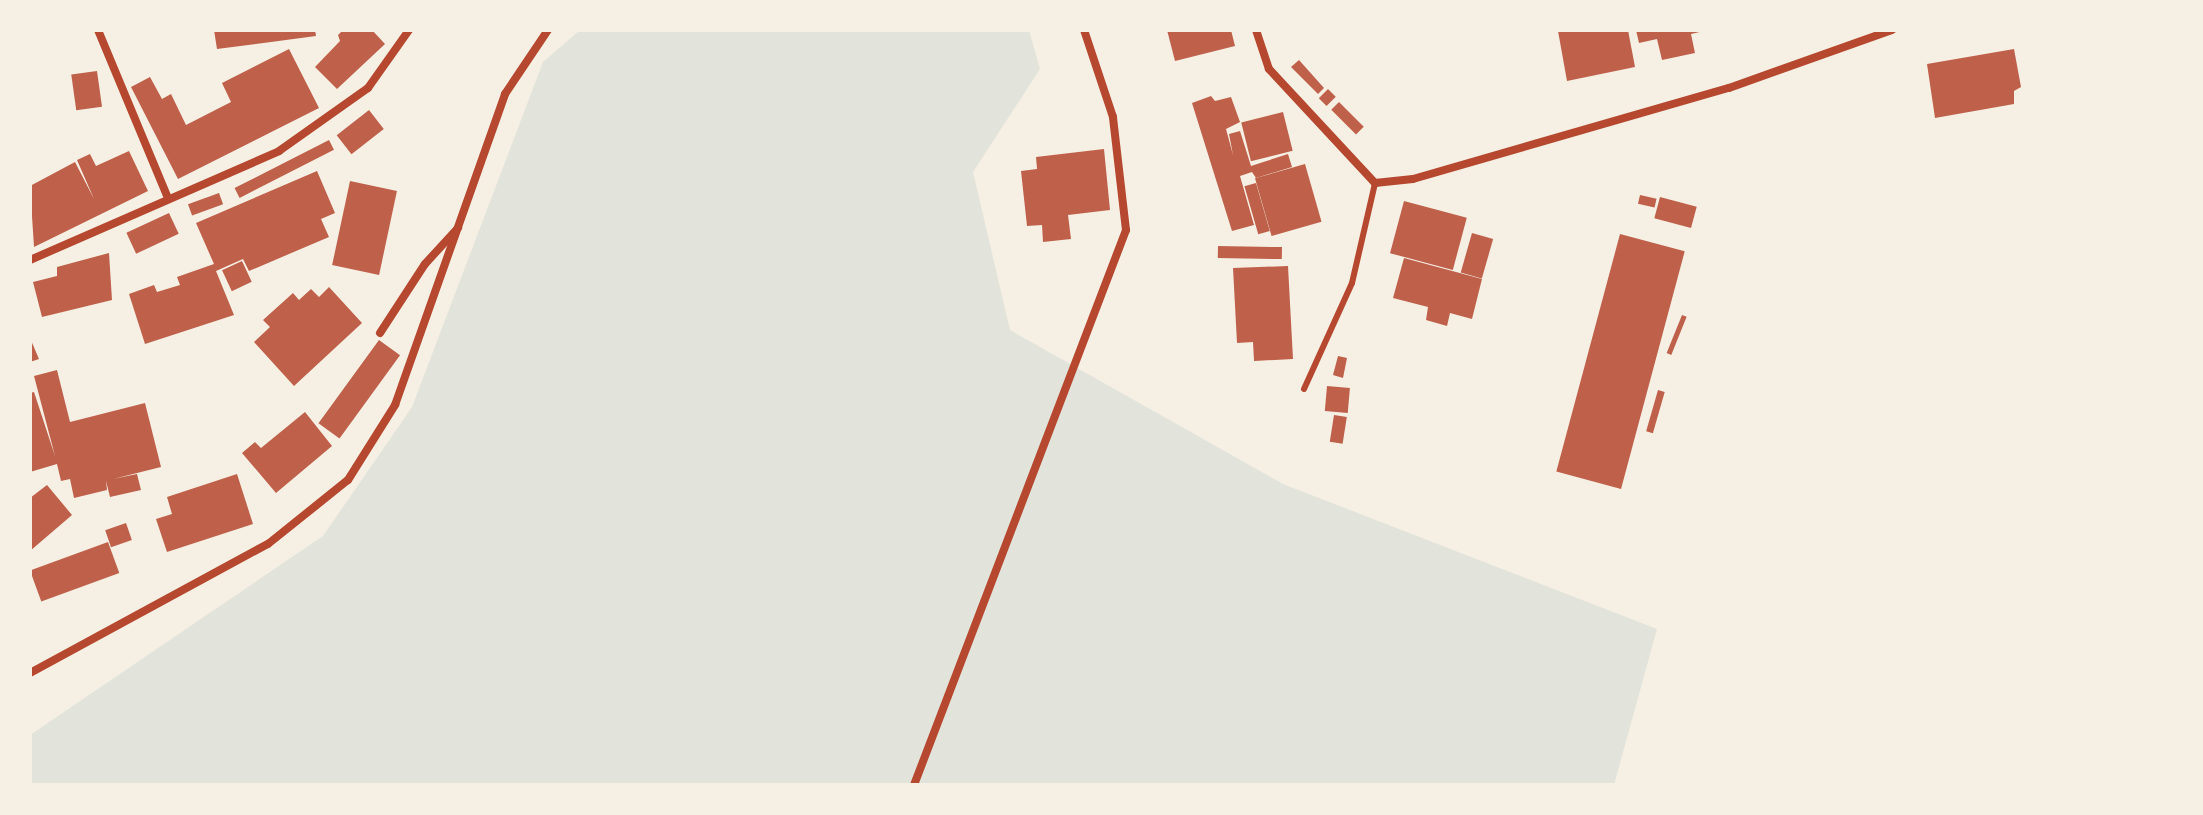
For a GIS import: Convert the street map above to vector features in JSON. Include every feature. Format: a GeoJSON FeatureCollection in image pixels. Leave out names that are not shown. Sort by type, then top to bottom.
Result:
{"type":"FeatureCollection","features":[{"type":"Feature","properties":{"kind":"street"},"geometry":{"type":"LineString","coordinates":[[98,30],[168,198]]}},
{"type":"Feature","properties":{"kind":"street"},"geometry":{"type":"LineString","coordinates":[[30,260],[279,151],[368,88],[409,30]]}},
{"type":"Feature","properties":{"kind":"street"},"geometry":{"type":"LineString","coordinates":[[30,673],[268,544],[348,480],[395,405],[505,94],[548,30]]}},
{"type":"Feature","properties":{"kind":"street"},"geometry":{"type":"LineString","coordinates":[[914,785],[1126,230],[1113,117],[1084,30]]}},
{"type":"Feature","properties":{"kind":"street"},"geometry":{"type":"LineString","coordinates":[[1256,30],[1269,69],[1375,183],[1413,179],[1729,88],[1892,30]]}},
{"type":"Feature","properties":{"kind":"street"},"geometry":{"type":"LineString","coordinates":[[380,333],[425,264],[460,225]]}},
{"type":"Feature","properties":{"kind":"lane"},"geometry":{"type":"LineString","coordinates":[[1304,389],[1352,283],[1375,183]]}},
{"type":"Feature","properties":{"kind":"shaded area"},"geometry":{"type":"Polygon","coordinates":[[[580,30],[1029,30],[1040,69],[973,172],[1010,330],[1283,484],[1657,629],[1614,785],[30,785],[30,735],[323,536],[412,407],[543,62],[580,30]]]}},
{"type":"Feature","properties":{"kind":"building"},"geometry":{"type":"Polygon","coordinates":[[[214,30],[315,30],[316,36],[217,49],[214,30]]]}},
{"type":"Feature","properties":{"kind":"building"},"geometry":{"type":"Polygon","coordinates":[[[343,30],[372,30],[385,44],[337,89],[315,67],[340,41],[338,35],[343,30]]]}},
{"type":"Feature","properties":{"kind":"building"},"geometry":{"type":"Polygon","coordinates":[[[1167,30],[1231,30],[1235,46],[1175,61],[1167,30]]]}},
{"type":"Feature","properties":{"kind":"building"},"geometry":{"type":"Polygon","coordinates":[[[1628,30],[1635,67],[1567,81],[1558,31],[1628,30]]]}},
{"type":"Feature","properties":{"kind":"building"},"geometry":{"type":"Polygon","coordinates":[[[1636,30],[1704,31],[1691,34],[1695,53],[1662,60],[1657,39],[1639,43],[1636,30]]]}},
{"type":"Feature","properties":{"kind":"building"},"geometry":{"type":"Polygon","coordinates":[[[289,49],[319,108],[178,179],[131,87],[150,77],[162,99],[171,94],[186,125],[231,102],[222,83],[289,49]]]}},
{"type":"Feature","properties":{"kind":"building"},"geometry":{"type":"Polygon","coordinates":[[[2014,49],[2021,87],[2014,91],[2014,104],[1935,118],[1927,64],[2014,49]]]}},
{"type":"Feature","properties":{"kind":"building"},"geometry":{"type":"Polygon","coordinates":[[[1299,60],[1324,88],[1318,94],[1291,67],[1299,60]]]}},
{"type":"Feature","properties":{"kind":"building"},"geometry":{"type":"Polygon","coordinates":[[[97,71],[102,107],[76,110],[71,75],[97,71]]]}},
{"type":"Feature","properties":{"kind":"building"},"geometry":{"type":"Polygon","coordinates":[[[1328,89],[1336,97],[1327,106],[1319,98],[1328,89]]]}},
{"type":"Feature","properties":{"kind":"building"},"geometry":{"type":"Polygon","coordinates":[[[1211,96],[1215,101],[1231,97],[1240,122],[1226,129],[1233,155],[1229,134],[1240,131],[1251,166],[1288,154],[1292,167],[1256,178],[1252,172],[1240,176],[1254,225],[1232,231],[1192,103],[1211,96]]]}},
{"type":"Feature","properties":{"kind":"building"},"geometry":{"type":"Polygon","coordinates":[[[1339,102],[1364,127],[1356,135],[1331,110],[1339,102]]]}},
{"type":"Feature","properties":{"kind":"building"},"geometry":{"type":"Polygon","coordinates":[[[369,110],[384,129],[351,154],[337,135],[369,110]]]}},
{"type":"Feature","properties":{"kind":"building"},"geometry":{"type":"Polygon","coordinates":[[[1283,112],[1293,151],[1251,161],[1241,122],[1283,112]]]}},
{"type":"Feature","properties":{"kind":"building"},"geometry":{"type":"Polygon","coordinates":[[[329,140],[334,150],[240,198],[235,188],[329,140]]]}},
{"type":"Feature","properties":{"kind":"building"},"geometry":{"type":"Polygon","coordinates":[[[1104,149],[1110,210],[1068,215],[1071,239],[1043,242],[1042,225],[1027,226],[1021,171],[1037,169],[1036,157],[1104,149]]]}},
{"type":"Feature","properties":{"kind":"building"},"geometry":{"type":"Polygon","coordinates":[[[129,151],[148,191],[34,247],[30,186],[75,162],[94,199],[77,160],[90,154],[96,166],[129,151]]]}},
{"type":"Feature","properties":{"kind":"building"},"geometry":{"type":"Polygon","coordinates":[[[1305,164],[1322,222],[1272,236],[1255,178],[1305,164]]]}},
{"type":"Feature","properties":{"kind":"building"},"geometry":{"type":"Polygon","coordinates":[[[317,171],[335,213],[321,219],[329,237],[249,271],[243,259],[216,271],[234,315],[145,344],[129,294],[154,285],[157,292],[180,285],[177,277],[214,264],[196,223],[317,171]]]}},
{"type":"Feature","properties":{"kind":"building"},"geometry":{"type":"Polygon","coordinates":[[[350,181],[397,191],[379,275],[332,265],[350,181]]]}},
{"type":"Feature","properties":{"kind":"building"},"geometry":{"type":"Polygon","coordinates":[[[1256,183],[1270,231],[1258,234],[1244,186],[1256,183]]]}},
{"type":"Feature","properties":{"kind":"building"},"geometry":{"type":"Polygon","coordinates":[[[219,193],[223,204],[192,216],[188,204],[219,193]]]}},
{"type":"Feature","properties":{"kind":"building"},"geometry":{"type":"Polygon","coordinates":[[[1640,195],[1657,199],[1655,208],[1638,204],[1640,195]]]}},
{"type":"Feature","properties":{"kind":"building"},"geometry":{"type":"Polygon","coordinates":[[[1660,197],[1697,207],[1691,228],[1654,218],[1660,197]]]}},
{"type":"Feature","properties":{"kind":"building"},"geometry":{"type":"Polygon","coordinates":[[[1404,201],[1467,218],[1453,270],[1390,253],[1404,201]]]}},
{"type":"Feature","properties":{"kind":"building"},"geometry":{"type":"Polygon","coordinates":[[[169,213],[179,234],[136,254],[126,233],[169,213]]]}},
{"type":"Feature","properties":{"kind":"building"},"geometry":{"type":"Polygon","coordinates":[[[1472,233],[1493,239],[1482,278],[1461,272],[1472,233]]]}},
{"type":"Feature","properties":{"kind":"building"},"geometry":{"type":"Polygon","coordinates":[[[1620,234],[1685,251],[1621,489],[1556,472],[1620,234]]]}},
{"type":"Feature","properties":{"kind":"building"},"geometry":{"type":"Polygon","coordinates":[[[1218,246],[1282,247],[1282,259],[1218,258],[1218,246]]]}},
{"type":"Feature","properties":{"kind":"building"},"geometry":{"type":"Polygon","coordinates":[[[109,253],[112,300],[42,317],[33,282],[57,276],[57,267],[109,253]]]}},
{"type":"Feature","properties":{"kind":"building"},"geometry":{"type":"Polygon","coordinates":[[[1404,258],[1482,279],[1472,319],[1450,313],[1447,326],[1426,320],[1428,307],[1393,298],[1404,258]]]}},
{"type":"Feature","properties":{"kind":"building"},"geometry":{"type":"Polygon","coordinates":[[[242,261],[252,282],[232,291],[222,270],[242,261]]]}},
{"type":"Feature","properties":{"kind":"building"},"geometry":{"type":"Polygon","coordinates":[[[1288,266],[1293,359],[1254,361],[1253,342],[1237,343],[1233,268],[1288,266]]]}},
{"type":"Feature","properties":{"kind":"building"},"geometry":{"type":"Polygon","coordinates":[[[329,287],[362,323],[294,386],[254,342],[270,327],[263,320],[293,293],[299,300],[311,289],[319,297],[329,287]]]}},
{"type":"Feature","properties":{"kind":"building"},"geometry":{"type":"Polygon","coordinates":[[[1682,315],[1687,317],[1671,355],[1667,353],[1682,315]]]}},
{"type":"Feature","properties":{"kind":"building"},"geometry":{"type":"Polygon","coordinates":[[[30,338],[39,359],[30,362],[30,338]]]}},
{"type":"Feature","properties":{"kind":"building"},"geometry":{"type":"Polygon","coordinates":[[[379,340],[400,355],[339,439],[318,423],[379,340]]]}},
{"type":"Feature","properties":{"kind":"building"},"geometry":{"type":"Polygon","coordinates":[[[1338,356],[1347,358],[1343,378],[1333,375],[1338,356]]]}},
{"type":"Feature","properties":{"kind":"building"},"geometry":{"type":"Polygon","coordinates":[[[57,370],[70,422],[145,403],[161,467],[113,479],[137,474],[141,490],[110,497],[106,481],[107,490],[74,498],[70,479],[61,481],[57,464],[30,472],[30,393],[34,392],[55,456],[34,376],[57,370]]]}},
{"type":"Feature","properties":{"kind":"building"},"geometry":{"type":"Polygon","coordinates":[[[1327,386],[1350,388],[1348,413],[1325,411],[1327,386]]]}},
{"type":"Feature","properties":{"kind":"building"},"geometry":{"type":"Polygon","coordinates":[[[1658,390],[1665,392],[1653,433],[1646,431],[1658,390]]]}},
{"type":"Feature","properties":{"kind":"building"},"geometry":{"type":"Polygon","coordinates":[[[305,412],[332,446],[276,493],[242,453],[255,442],[261,448],[305,412]]]}},
{"type":"Feature","properties":{"kind":"building"},"geometry":{"type":"Polygon","coordinates":[[[1334,415],[1347,417],[1343,444],[1330,442],[1334,415]]]}},
{"type":"Feature","properties":{"kind":"building"},"geometry":{"type":"Polygon","coordinates":[[[237,474],[253,524],[167,552],[156,519],[172,514],[167,497],[237,474]]]}},
{"type":"Feature","properties":{"kind":"building"},"geometry":{"type":"Polygon","coordinates":[[[47,485],[72,515],[30,551],[30,498],[47,485]]]}},
{"type":"Feature","properties":{"kind":"building"},"geometry":{"type":"Polygon","coordinates":[[[126,523],[132,540],[111,547],[105,530],[126,523]]]}},
{"type":"Feature","properties":{"kind":"building"},"geometry":{"type":"Polygon","coordinates":[[[108,542],[119,573],[41,601],[30,570],[108,542]]]}}]}
